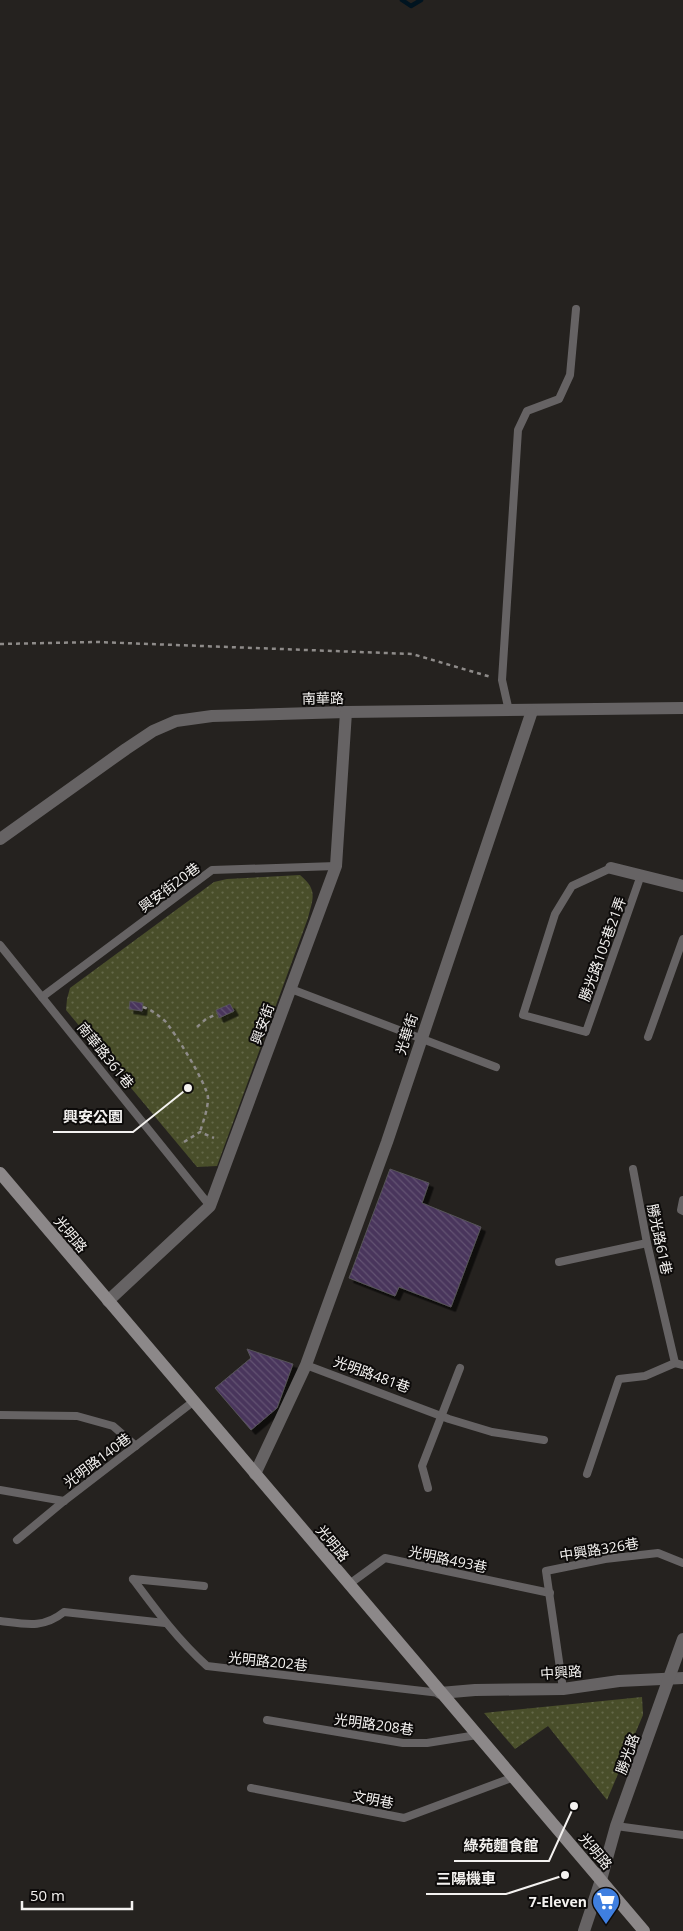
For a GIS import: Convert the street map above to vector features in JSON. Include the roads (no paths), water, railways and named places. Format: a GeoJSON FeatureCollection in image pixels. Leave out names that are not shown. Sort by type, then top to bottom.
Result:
{"type":"FeatureCollection","features":[{"type":"Feature","properties":{"kind":"main road","name":"光明路"},"geometry":{"type":"LineString","coordinates":[[0,1173],[348,1585],[644,1931]]}},
{"type":"Feature","properties":{"kind":"street","name":"南華路"},"geometry":{"type":"LineString","coordinates":[[0,839],[126,749],[153,731],[176,721],[212,716],[346,712],[683,708]]}},
{"type":"Feature","properties":{"kind":"street","name":"光華街"},"geometry":{"type":"LineString","coordinates":[[306,1365],[386,1142],[532,711]]}},
{"type":"Feature","properties":{"kind":"street","name":"興安街"},"geometry":{"type":"LineString","coordinates":[[108,1300],[210,1206],[336,866],[346,712]]}},
{"type":"Feature","properties":{"kind":"street"},"geometry":{"type":"LineString","coordinates":[[611,868],[682,883]]}},
{"type":"Feature","properties":{"kind":"street"},"geometry":{"type":"LineString","coordinates":[[255,1474],[306,1365]]}},
{"type":"Feature","properties":{"kind":"street","name":"勝光路"},"geometry":{"type":"LineString","coordinates":[[584,1931],[616,1826],[676,1679],[683,1639]]}},
{"type":"Feature","properties":{"kind":"street","name":"中興路"},"geometry":{"type":"LineString","coordinates":[[440,1693],[474,1690],[563,1689],[619,1681],[676,1679]]}},
{"type":"Feature","properties":{"kind":"lane"},"geometry":{"type":"LineString","coordinates":[[509,711],[502,680],[518,430],[527,411],[559,399],[570,375],[576,309]]}},
{"type":"Feature","properties":{"kind":"lane","name":"興安街20巷"},"geometry":{"type":"LineString","coordinates":[[42,997],[212,870],[336,866]]}},
{"type":"Feature","properties":{"kind":"lane","name":"勝光路105巷21弄"},"geometry":{"type":"LineString","coordinates":[[611,868],[572,886],[555,914],[524,1014],[586,1032],[641,875]]}},
{"type":"Feature","properties":{"kind":"lane"},"geometry":{"type":"LineString","coordinates":[[648,1037],[683,939]]}},
{"type":"Feature","properties":{"kind":"lane","name":"南華路361巷"},"geometry":{"type":"LineString","coordinates":[[0,945],[210,1206]]}},
{"type":"Feature","properties":{"kind":"lane"},"geometry":{"type":"LineString","coordinates":[[291,988],[496,1067]]}},
{"type":"Feature","properties":{"kind":"lane","name":"勝光路61巷"},"geometry":{"type":"LineString","coordinates":[[634,1169],[647,1244],[675,1363]]}},
{"type":"Feature","properties":{"kind":"lane"},"geometry":{"type":"LineString","coordinates":[[683,1200],[681,1210],[683,1211]]}},
{"type":"Feature","properties":{"kind":"lane"},"geometry":{"type":"LineString","coordinates":[[559,1262],[647,1244]]}},
{"type":"Feature","properties":{"kind":"lane"},"geometry":{"type":"LineString","coordinates":[[587,1474],[619,1378],[646,1376],[675,1363],[683,1365]]}},
{"type":"Feature","properties":{"kind":"lane","name":"光明路481巷"},"geometry":{"type":"LineString","coordinates":[[306,1365],[441,1416],[492,1432],[544,1440]]}},
{"type":"Feature","properties":{"kind":"lane"},"geometry":{"type":"LineString","coordinates":[[428,1488],[422,1466],[460,1368]]}},
{"type":"Feature","properties":{"kind":"lane","name":"光明路140巷"},"geometry":{"type":"LineString","coordinates":[[17,1540],[64,1501],[194,1401]]}},
{"type":"Feature","properties":{"kind":"lane"},"geometry":{"type":"LineString","coordinates":[[0,1415],[77,1416],[113,1426],[136,1446]]}},
{"type":"Feature","properties":{"kind":"lane"},"geometry":{"type":"LineString","coordinates":[[0,1490],[64,1501]]}},
{"type":"Feature","properties":{"kind":"lane","name":"中興路326巷"},"geometry":{"type":"LineString","coordinates":[[563,1689],[546,1571],[605,1559],[658,1553],[683,1563]]}},
{"type":"Feature","properties":{"kind":"lane","name":"光明路493巷"},"geometry":{"type":"LineString","coordinates":[[348,1585],[385,1558],[550,1593]]}},
{"type":"Feature","properties":{"kind":"lane","name":"光明路202巷"},"geometry":{"type":"LineString","coordinates":[[204,1586],[133,1579],[165,1623],[207,1666],[440,1693]]}},
{"type":"Feature","properties":{"kind":"lane"},"geometry":{"type":"LineString","coordinates":[[0,1621],[41,1625],[57,1618],[64,1612],[165,1623]]}},
{"type":"Feature","properties":{"kind":"lane","name":"光明路208巷"},"geometry":{"type":"LineString","coordinates":[[267,1720],[403,1744],[428,1743],[477,1735]]}},
{"type":"Feature","properties":{"kind":"lane","name":"文明巷"},"geometry":{"type":"LineString","coordinates":[[251,1788],[404,1818],[514,1777]]}},
{"type":"Feature","properties":{"kind":"lane"},"geometry":{"type":"LineString","coordinates":[[616,1826],[683,1835]]}},
{"type":"Feature","properties":{"kind":"waterway"},"geometry":{"type":"LineString","coordinates":[[402,0],[411,6],[421,0]]}},
{"type":"Feature","properties":{"kind":"place","name":"興安公園"},"geometry":{"type":"Point","coordinates":[188,1088]}},
{"type":"Feature","properties":{"kind":"place","name":"綠苑麵食館"},"geometry":{"type":"Point","coordinates":[574,1806]}},
{"type":"Feature","properties":{"kind":"place","name":"三陽機車"},"geometry":{"type":"Point","coordinates":[565,1875]}},
{"type":"Feature","properties":{"kind":"place","name":"7-Eleven"},"geometry":{"type":"Point","coordinates":[606,1925]}}]}
